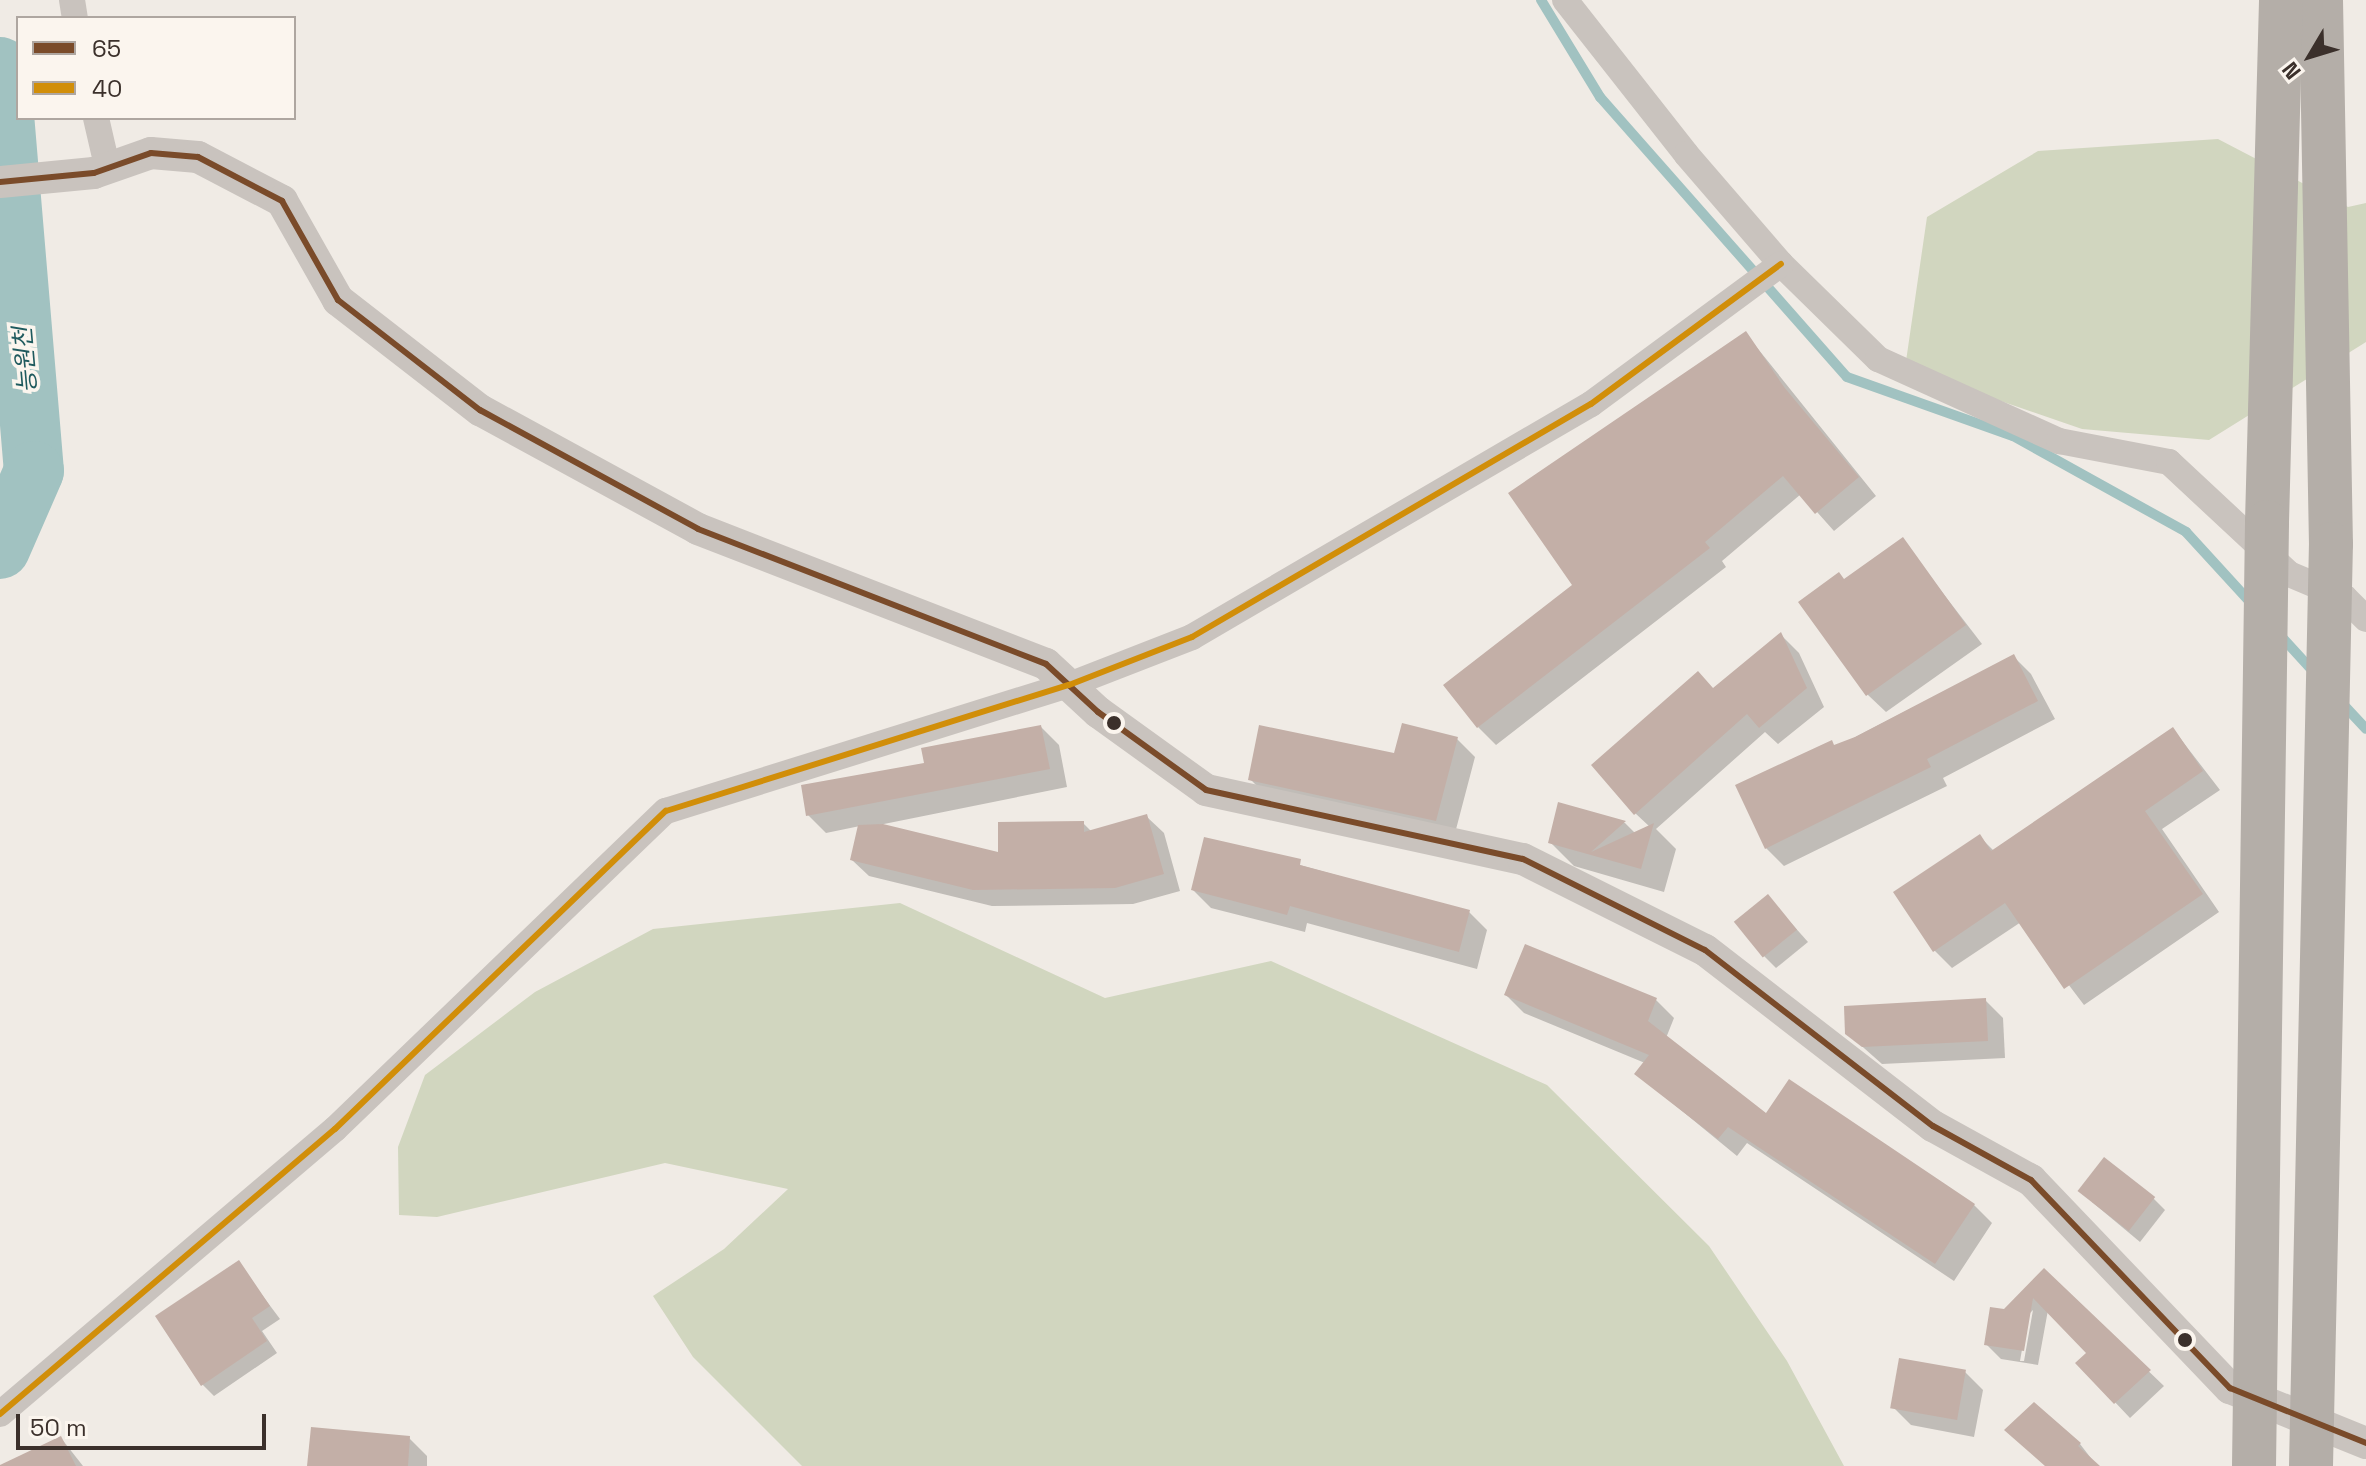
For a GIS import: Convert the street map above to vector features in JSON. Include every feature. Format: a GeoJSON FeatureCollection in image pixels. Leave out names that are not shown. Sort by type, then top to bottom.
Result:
{"type":"FeatureCollection","features":[{"type":"Feature","properties":{"kind":"highway"},"geometry":{"type":"LineString","coordinates":[[2254,1466],[2267,522],[2281,0]]}},
{"type":"Feature","properties":{"kind":"highway"},"geometry":{"type":"LineString","coordinates":[[2311,1466],[2331,544],[2321,0]]}},
{"type":"Feature","properties":{"kind":"street"},"geometry":{"type":"LineString","coordinates":[[1565,0],[1686,154],[1781,264],[1878,359],[2059,441],[2169,462],[2289,574],[2344,597],[2366,619]]}},
{"type":"Feature","properties":{"kind":"street"},"geometry":{"type":"LineString","coordinates":[[96,120],[101,171]]}},
{"type":"Feature","properties":{"kind":"street"},"geometry":{"type":"LineString","coordinates":[[0,182],[101,171],[151,153],[198,157],[282,201],[338,300],[480,410],[698,529],[1046,664],[1206,790],[1523,859],[1705,950],[1933,1126],[2031,1180],[2230,1388],[2366,1443]]}},
{"type":"Feature","properties":{"kind":"street"},"geometry":{"type":"LineString","coordinates":[[0,1414],[335,1129],[666,811],[1069,685],[1192,637],[1577,412],[1781,264]]}},
{"type":"Feature","properties":{"kind":"green space"},"geometry":{"type":"Polygon","coordinates":[[[2218,139],[2348,207],[2366,203],[2366,342],[2209,440],[2082,429],[1905,368],[1927,217],[2038,151],[2218,139]]]}},
{"type":"Feature","properties":{"kind":"green space"},"geometry":{"type":"Polygon","coordinates":[[[900,903],[1105,998],[1271,961],[1547,1085],[1709,1246],[1787,1361],[1844,1466],[802,1466],[693,1357],[653,1296],[724,1249],[788,1189],[665,1163],[437,1217],[399,1215],[398,1147],[425,1075],[535,992],[653,929],[900,903]]]}},
{"type":"Feature","properties":{"kind":"building"},"geometry":{"type":"Polygon","coordinates":[[[1746,331],[1784,387],[1859,477],[1815,514],[1783,476],[1705,542],[1710,548],[1477,728],[1443,685],[1572,585],[1508,493],[1746,331]]]}},
{"type":"Feature","properties":{"kind":"building"},"geometry":{"type":"Polygon","coordinates":[[[1903,537],[1966,625],[1866,696],[1798,602],[1839,572],[1844,579],[1903,537]]]}},
{"type":"Feature","properties":{"kind":"building"},"geometry":{"type":"Polygon","coordinates":[[[1781,632],[1807,688],[1759,728],[1747,714],[1634,815],[1591,765],[1698,671],[1713,688],[1781,632]]]}},
{"type":"Feature","properties":{"kind":"building"},"geometry":{"type":"Polygon","coordinates":[[[2014,654],[2038,701],[1927,759],[1931,767],[1765,849],[1735,785],[1832,740],[1834,745],[1855,737],[2014,654]]]}},
{"type":"Feature","properties":{"kind":"building"},"geometry":{"type":"Polygon","coordinates":[[[1402,723],[1458,737],[1436,821],[1248,780],[1259,725],[1394,753],[1402,723]]]}},
{"type":"Feature","properties":{"kind":"building"},"geometry":{"type":"Polygon","coordinates":[[[1041,725],[1050,769],[806,816],[801,785],[924,763],[921,748],[1041,725]]]}},
{"type":"Feature","properties":{"kind":"building"},"geometry":{"type":"Polygon","coordinates":[[[2173,727],[2203,771],[2145,811],[2203,894],[2064,989],[2005,903],[1933,952],[1893,892],[1980,834],[1991,851],[2173,727]]]}},
{"type":"Feature","properties":{"kind":"building"},"geometry":{"type":"Polygon","coordinates":[[[1558,802],[1626,821],[1591,852],[1654,823],[1641,869],[1548,843],[1558,802]]]}},
{"type":"Feature","properties":{"kind":"building"},"geometry":{"type":"Polygon","coordinates":[[[1147,814],[1164,874],[1115,888],[973,890],[850,860],[858,825],[883,824],[998,852],[998,822],[1084,821],[1084,832],[1147,814]]]}},
{"type":"Feature","properties":{"kind":"building"},"geometry":{"type":"Polygon","coordinates":[[[1204,837],[1301,859],[1300,865],[1470,910],[1459,952],[1290,906],[1287,915],[1191,890],[1204,837]]]}},
{"type":"Feature","properties":{"kind":"building"},"geometry":{"type":"Polygon","coordinates":[[[1768,894],[1797,930],[1763,957],[1734,922],[1768,894]]]}},
{"type":"Feature","properties":{"kind":"building"},"geometry":{"type":"Polygon","coordinates":[[[1525,944],[1657,998],[1648,1021],[1766,1113],[1789,1079],[1975,1204],[1935,1264],[1728,1127],[1718,1139],[1634,1074],[1649,1055],[1504,995],[1525,944]]]}},
{"type":"Feature","properties":{"kind":"building"},"geometry":{"type":"Polygon","coordinates":[[[1986,998],[1988,1041],[1862,1047],[1845,1034],[1844,1006],[1986,998]]]}},
{"type":"Feature","properties":{"kind":"building"},"geometry":{"type":"Polygon","coordinates":[[[2104,1157],[2155,1197],[2129,1231],[2078,1191],[2104,1157]]]}},
{"type":"Feature","properties":{"kind":"building"},"geometry":{"type":"Polygon","coordinates":[[[239,1260],[270,1306],[252,1318],[267,1341],[201,1386],[155,1316],[239,1260]]]}},
{"type":"Feature","properties":{"kind":"building"},"geometry":{"type":"Polygon","coordinates":[[[2044,1268],[2151,1370],[2114,1404],[2075,1363],[2086,1353],[2033,1298],[2024,1351],[1984,1345],[1990,1307],[2004,1309],[2044,1268]]]}},
{"type":"Feature","properties":{"kind":"building"},"geometry":{"type":"Polygon","coordinates":[[[1899,1358],[1966,1370],[1957,1420],[1890,1408],[1899,1358]]]}},
{"type":"Feature","properties":{"kind":"building"},"geometry":{"type":"Polygon","coordinates":[[[2034,1402],[2081,1443],[2078,1446],[2100,1466],[2045,1466],[2004,1430],[2034,1402]]]}},
{"type":"Feature","properties":{"kind":"building"},"geometry":{"type":"Polygon","coordinates":[[[311,1427],[410,1436],[408,1466],[307,1466],[311,1427]]]}},
{"type":"Feature","properties":{"kind":"building"},"geometry":{"type":"Polygon","coordinates":[[[61,1436],[76,1466],[0,1466],[0,1465],[61,1436]]]}},
{"type":"Feature","properties":{"kind":"waterway"},"geometry":{"type":"LineString","coordinates":[[1541,0],[1600,97],[1847,377],[2013,436],[2186,532],[2251,603]]}},
{"type":"Feature","properties":{"kind":"waterway","name":"능원천"},"geometry":{"type":"LineString","coordinates":[[0,67],[34,471],[0,549]]}},
{"type":"Feature","properties":{"kind":"waterway"},"geometry":{"type":"LineString","coordinates":[[2278,633],[2313,671]]}},
{"type":"Feature","properties":{"kind":"waterway"},"geometry":{"type":"LineString","coordinates":[[2340,701],[2366,729]]}},
{"type":"Feature","properties":{"kind":"transit line","name":"65"},"geometry":{"type":"LineString","coordinates":[[0,182],[94,173],[151,153],[198,157],[282,201],[338,300],[480,410],[698,529],[1046,664],[1098,712],[1206,790],[1523,859],[1705,950],[1933,1126],[2031,1180],[2230,1388],[2366,1443]]}},
{"type":"Feature","properties":{"kind":"transit line","name":"40"},"geometry":{"type":"LineString","coordinates":[[0,1414],[335,1129],[666,811],[1069,685],[1192,637],[1591,404],[1781,264]]}}]}
